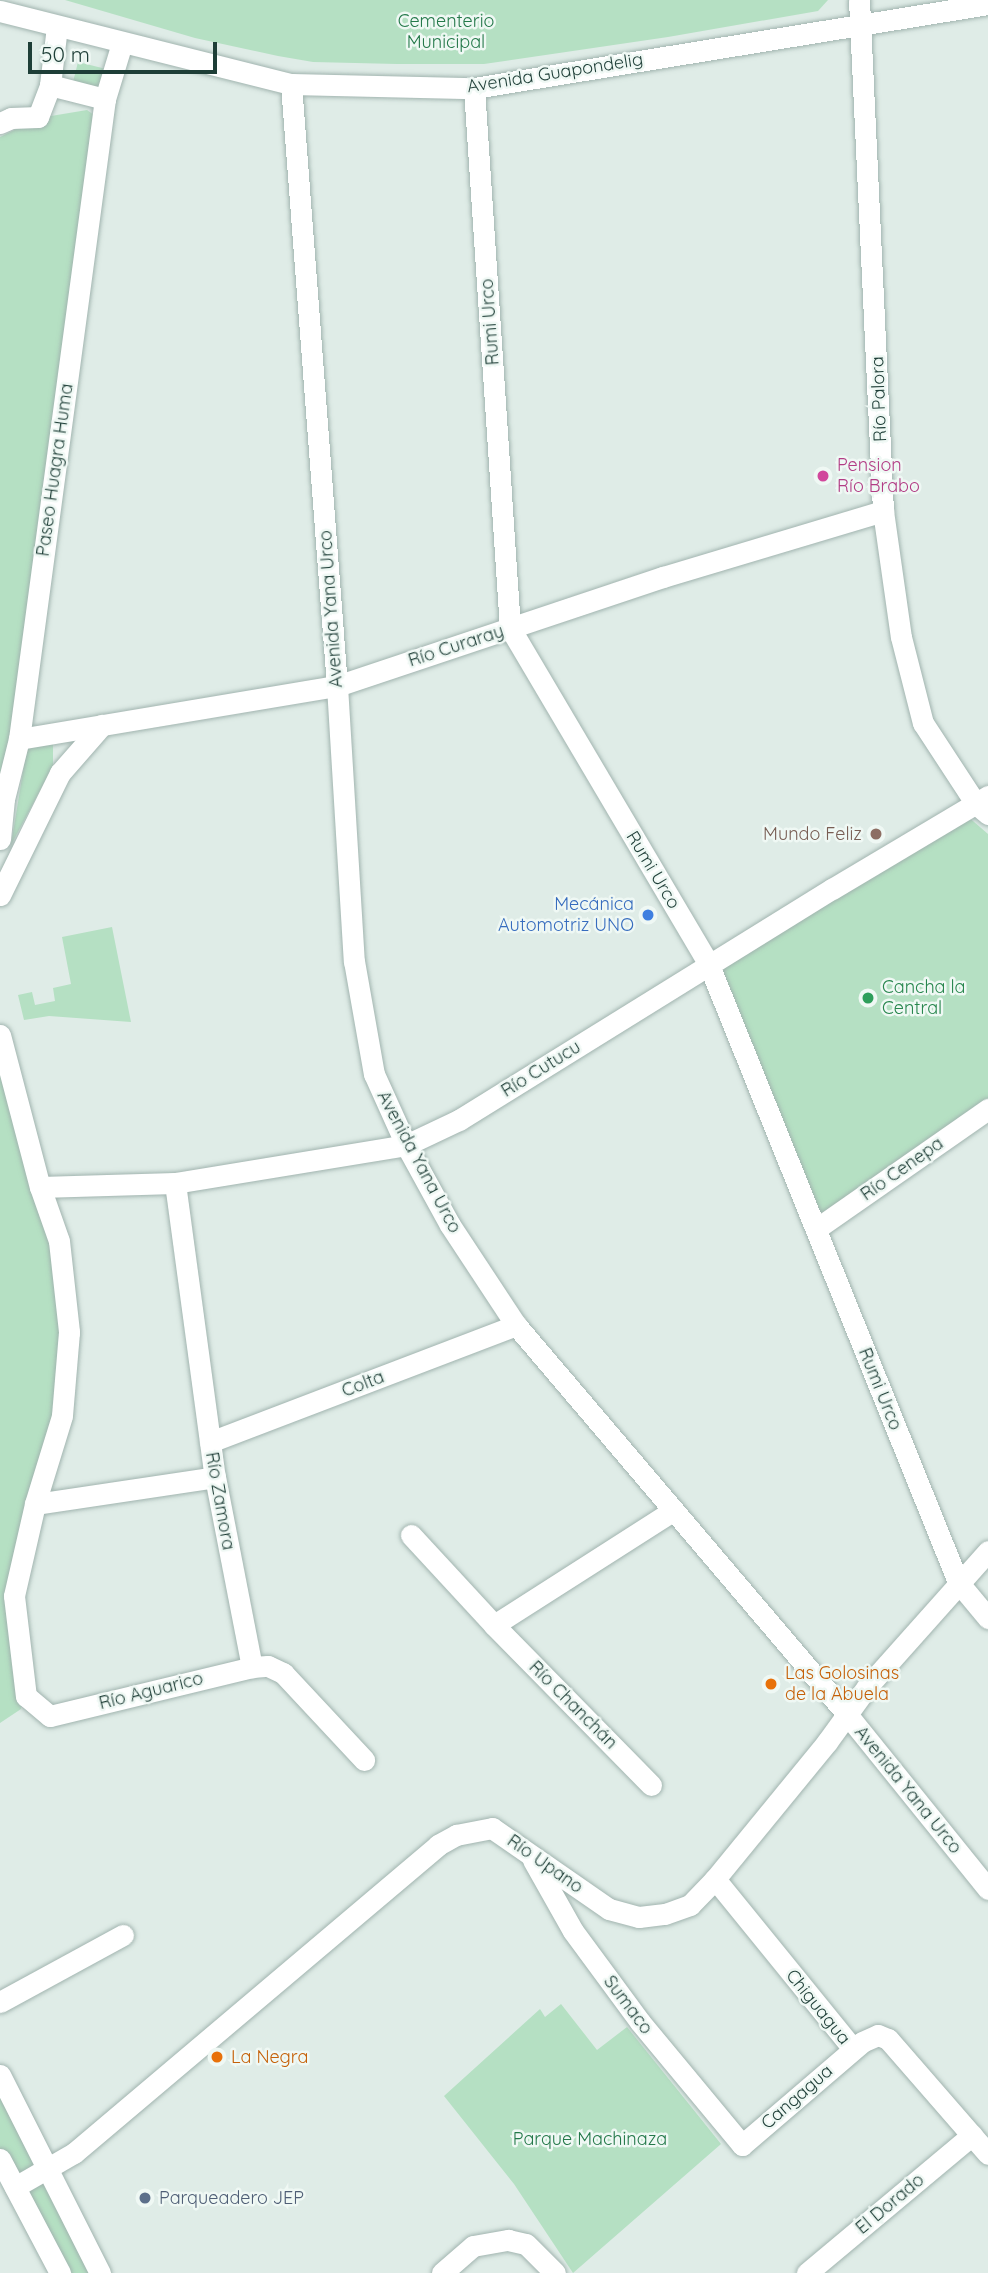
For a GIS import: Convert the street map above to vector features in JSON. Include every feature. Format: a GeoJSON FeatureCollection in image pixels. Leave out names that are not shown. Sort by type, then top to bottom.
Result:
{"type":"FeatureCollection","features":[{"type":"Feature","properties":{"kind":"street","name":"Río Palora"},"geometry":{"type":"LineString","coordinates":[[859,0],[883,510],[901,637],[923,723],[984,805]]}},
{"type":"Feature","properties":{"kind":"street","name":"Avenida Guapondelig"},"geometry":{"type":"LineString","coordinates":[[0,11],[290,84],[474,88],[988,4]]}},
{"type":"Feature","properties":{"kind":"street"},"geometry":{"type":"LineString","coordinates":[[0,123],[11,118],[38,117],[50,85],[57,26]]}},
{"type":"Feature","properties":{"kind":"street","name":"Paseo Huagra Huma"},"geometry":{"type":"LineString","coordinates":[[0,839],[4,799],[19,739],[105,99],[122,43]]}},
{"type":"Feature","properties":{"kind":"street","name":"Avenida Yana Urco"},"geometry":{"type":"LineString","coordinates":[[290,84],[337,686],[354,961],[374,1074],[406,1145],[450,1225],[516,1325],[846,1713],[988,1889]]}},
{"type":"Feature","properties":{"kind":"street"},"geometry":{"type":"LineString","coordinates":[[50,85],[105,99]]}},
{"type":"Feature","properties":{"kind":"street","name":"Rumi Urco"},"geometry":{"type":"LineString","coordinates":[[474,88],[510,628],[709,965],[958,1582],[988,1618]]}},
{"type":"Feature","properties":{"kind":"street","name":"Río Curaray"},"geometry":{"type":"LineString","coordinates":[[19,739],[337,686],[663,577],[883,510]]}},
{"type":"Feature","properties":{"kind":"street"},"geometry":{"type":"LineString","coordinates":[[0,895],[60,773],[102,725]]}},
{"type":"Feature","properties":{"kind":"street","name":"Río Cutucu"},"geometry":{"type":"LineString","coordinates":[[40,1187],[175,1183],[406,1145],[459,1119],[709,965],[984,805]]}},
{"type":"Feature","properties":{"kind":"street"},"geometry":{"type":"LineString","coordinates":[[0,1035],[40,1187],[59,1241],[69,1332],[62,1416],[35,1504],[215,1477]]}},
{"type":"Feature","properties":{"kind":"street","name":"Río Cenepa"},"geometry":{"type":"LineString","coordinates":[[816,1228],[988,1110]]}},
{"type":"Feature","properties":{"kind":"street","name":"Río Zamora"},"geometry":{"type":"LineString","coordinates":[[175,1183],[209,1442],[252,1667]]}},
{"type":"Feature","properties":{"kind":"street","name":"Colta"},"geometry":{"type":"LineString","coordinates":[[209,1442],[516,1325]]}},
{"type":"Feature","properties":{"kind":"street","name":"Río Aguarico"},"geometry":{"type":"LineString","coordinates":[[35,1504],[13,1596],[26,1696],[50,1716],[252,1667]]}},
{"type":"Feature","properties":{"kind":"street"},"geometry":{"type":"LineString","coordinates":[[494,1625],[672,1511]]}},
{"type":"Feature","properties":{"kind":"street","name":"Río Chanchán"},"geometry":{"type":"LineString","coordinates":[[411,1535],[494,1625],[652,1785]]}},
{"type":"Feature","properties":{"kind":"street","name":"Río Upano"},"geometry":{"type":"LineString","coordinates":[[15,2187],[74,2153],[438,1845],[465,1832],[492,1828],[609,1909],[639,1917],[665,1914],[690,1905],[715,1880],[827,1742],[846,1713],[958,1582],[988,1551]]}},
{"type":"Feature","properties":{"kind":"street"},"geometry":{"type":"LineString","coordinates":[[252,1667],[268,1666],[283,1673],[364,1760]]}},
{"type":"Feature","properties":{"kind":"street","name":"Sumaco"},"geometry":{"type":"LineString","coordinates":[[530,1855],[573,1931],[625,2001],[742,2145]]}},
{"type":"Feature","properties":{"kind":"street","name":"Chiguagua"},"geometry":{"type":"LineString","coordinates":[[715,1880],[853,2049],[869,2037],[878,2035],[888,2039],[988,2154]]}},
{"type":"Feature","properties":{"kind":"street"},"geometry":{"type":"LineString","coordinates":[[0,2002],[122,1935]]}},
{"type":"Feature","properties":{"kind":"street","name":"Cangagua"},"geometry":{"type":"LineString","coordinates":[[742,2145],[853,2049]]}},
{"type":"Feature","properties":{"kind":"street"},"geometry":{"type":"LineString","coordinates":[[0,2075],[100,2273]]}},
{"type":"Feature","properties":{"kind":"street","name":"El Dorado"},"geometry":{"type":"LineString","coordinates":[[807,2273],[972,2135]]}},
{"type":"Feature","properties":{"kind":"street"},"geometry":{"type":"LineString","coordinates":[[0,2159],[60,2273]]}},
{"type":"Feature","properties":{"kind":"street"},"geometry":{"type":"LineString","coordinates":[[442,2273],[473,2246],[508,2240],[526,2244],[555,2273]]}},
{"type":"Feature","properties":{"kind":"green space","name":"Cementerio Municipal"},"geometry":{"type":"Polygon","coordinates":[[[65,0],[828,0],[818,11],[668,37],[484,64],[397,64],[313,62],[278,56],[195,38],[65,0]]]}},
{"type":"Feature","properties":{"kind":"green space"},"geometry":{"type":"Polygon","coordinates":[[[78,62],[107,69],[98,104],[69,97],[78,62]]]}},
{"type":"Feature","properties":{"kind":"green space"},"geometry":{"type":"Polygon","coordinates":[[[87,110],[98,118],[0,808],[0,137],[39,118],[87,110]]]}},
{"type":"Feature","properties":{"kind":"green space"},"geometry":{"type":"Polygon","coordinates":[[[53,743],[53,766],[11,845],[27,747],[53,743]]]}},
{"type":"Feature","properties":{"kind":"green space","name":"Cancha la Central"},"geometry":{"type":"Polygon","coordinates":[[[966,815],[988,834],[988,1101],[821,1217],[717,967],[966,815]]]}},
{"type":"Feature","properties":{"kind":"green space"},"geometry":{"type":"Polygon","coordinates":[[[112,927],[131,1022],[49,1016],[24,1020],[18,995],[32,992],[35,1005],[55,1001],[53,988],[71,984],[62,937],[112,927]]]}},
{"type":"Feature","properties":{"kind":"green space"},"geometry":{"type":"Polygon","coordinates":[[[0,1056],[54,1242],[64,1332],[58,1416],[11,1596],[21,1709],[0,1723],[0,1056]]]}},
{"type":"Feature","properties":{"kind":"green space","name":"Parque Machinaza"},"geometry":{"type":"Polygon","coordinates":[[[561,2004],[597,2050],[627,2027],[721,2144],[573,2273],[514,2184],[444,2096],[540,2009],[545,2017],[561,2004]]]}},
{"type":"Feature","properties":{"kind":"green space"},"geometry":{"type":"Polygon","coordinates":[[[0,2075],[100,2273],[60,2273],[0,2159],[0,2075]]]}},
{"type":"Feature","properties":{"kind":"place","name":"Pension Río Brabo"},"geometry":{"type":"Point","coordinates":[823,476]}},
{"type":"Feature","properties":{"kind":"place","name":"Mundo Feliz"},"geometry":{"type":"Point","coordinates":[876,834]}},
{"type":"Feature","properties":{"kind":"place","name":"Mecánica Automotriz UNO"},"geometry":{"type":"Point","coordinates":[648,915]}},
{"type":"Feature","properties":{"kind":"place","name":"Cancha la Central"},"geometry":{"type":"Point","coordinates":[868,998]}},
{"type":"Feature","properties":{"kind":"place","name":"Las Golosinas de la Abuela"},"geometry":{"type":"Point","coordinates":[771,1684]}},
{"type":"Feature","properties":{"kind":"place","name":"La Negra"},"geometry":{"type":"Point","coordinates":[217,2057]}},
{"type":"Feature","properties":{"kind":"place","name":"Parqueadero JEP"},"geometry":{"type":"Point","coordinates":[145,2198]}}]}
